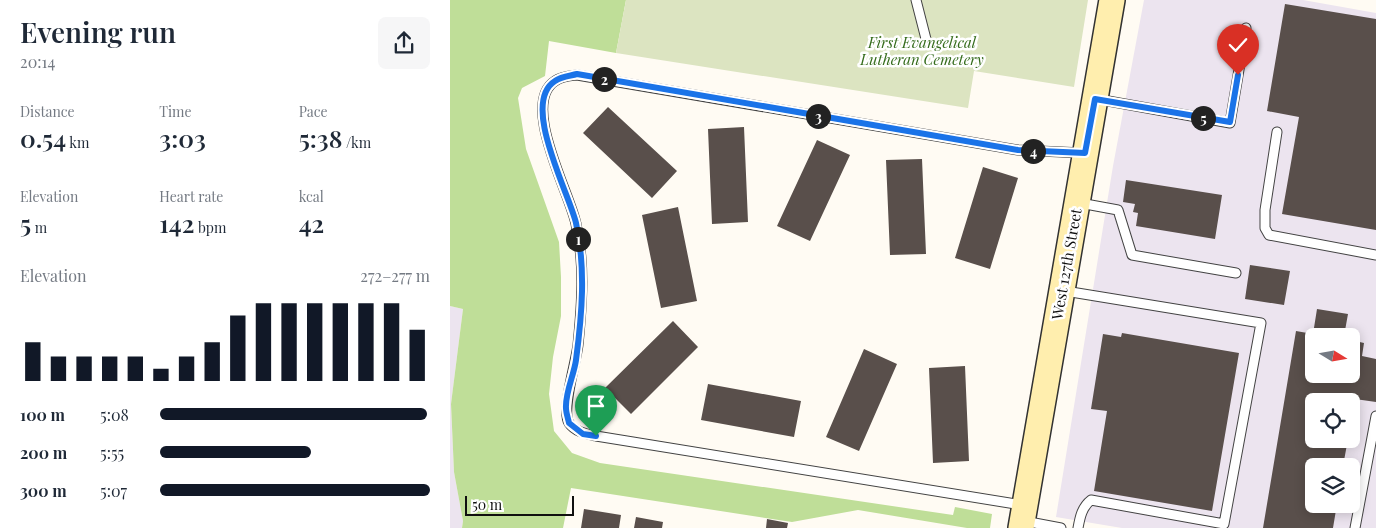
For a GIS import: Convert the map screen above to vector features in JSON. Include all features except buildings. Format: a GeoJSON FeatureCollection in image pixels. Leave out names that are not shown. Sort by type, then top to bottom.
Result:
{"type":"FeatureCollection","features":[{"type":"Feature","properties":{"kind":"main road","name":"West 127th Street"},"geometry":{"type":"LineString","coordinates":[[1023,518],[1112,0]]}},
{"type":"Feature","properties":{"kind":"lane"},"geometry":{"type":"LineString","coordinates":[[916,0],[926,39]]}},
{"type":"Feature","properties":{"kind":"lane"},"geometry":{"type":"LineString","coordinates":[[1095,99],[1230,122],[1246,28]]}},
{"type":"Feature","properties":{"kind":"lane"},"geometry":{"type":"LineString","coordinates":[[1061,528],[1023,518],[583,434],[574,428],[569,423],[566,408],[576,362],[583,281],[576,223],[549,148],[542,110],[548,87],[554,81],[577,74],[1018,150],[1085,153]]}},
{"type":"Feature","properties":{"kind":"lane"},"geometry":{"type":"LineString","coordinates":[[1277,132],[1265,210],[1264,228],[1269,235],[1376,255]]}},
{"type":"Feature","properties":{"kind":"lane"},"geometry":{"type":"LineString","coordinates":[[1077,203],[1118,210],[1132,255],[1236,273]]}},
{"type":"Feature","properties":{"kind":"lane"},"geometry":{"type":"LineString","coordinates":[[1062,290],[1261,323],[1224,524],[1091,500],[1086,504],[1080,516],[1078,528]]}},
{"type":"Feature","properties":{"kind":"lane"},"geometry":{"type":"LineString","coordinates":[[1355,528],[1376,416]]}},
{"type":"Feature","properties":{"kind":"shaded area"},"geometry":{"type":"Polygon","coordinates":[[[1144,0],[1303,0],[1376,13],[1376,528],[1122,528],[1056,517],[1113,166],[1144,0]]]}},
{"type":"Feature","properties":{"kind":"shaded area"},"geometry":{"type":"Polygon","coordinates":[[[450,306],[463,309],[451,404],[454,472],[463,521],[462,528],[450,528],[450,306]]]}},
{"type":"Feature","properties":{"kind":"green space"},"geometry":{"type":"Polygon","coordinates":[[[450,0],[626,0],[616,53],[549,41],[545,76],[522,88],[518,98],[526,149],[559,242],[561,316],[553,357],[549,394],[554,431],[572,453],[600,463],[953,515],[955,507],[992,514],[990,528],[967,528],[858,510],[792,522],[571,488],[563,528],[462,528],[463,521],[454,472],[451,404],[463,309],[450,306],[450,0]]]}},
{"type":"Feature","properties":{"kind":"green space","name":"First Evangelical Lutheran Cemetery"},"geometry":{"type":"Polygon","coordinates":[[[626,0],[1088,0],[1074,87],[974,71],[968,108],[616,53],[626,0]]]}},
{"type":"Feature","properties":{"kind":"route"},"geometry":{"type":"LineString","coordinates":[[596,436],[583,434],[574,428],[569,423],[566,408],[576,362],[583,281],[576,223],[549,148],[542,110],[545,94],[548,87],[554,81],[577,74],[1018,150],[1085,153],[1095,99],[1230,122],[1238,75]]}}]}
